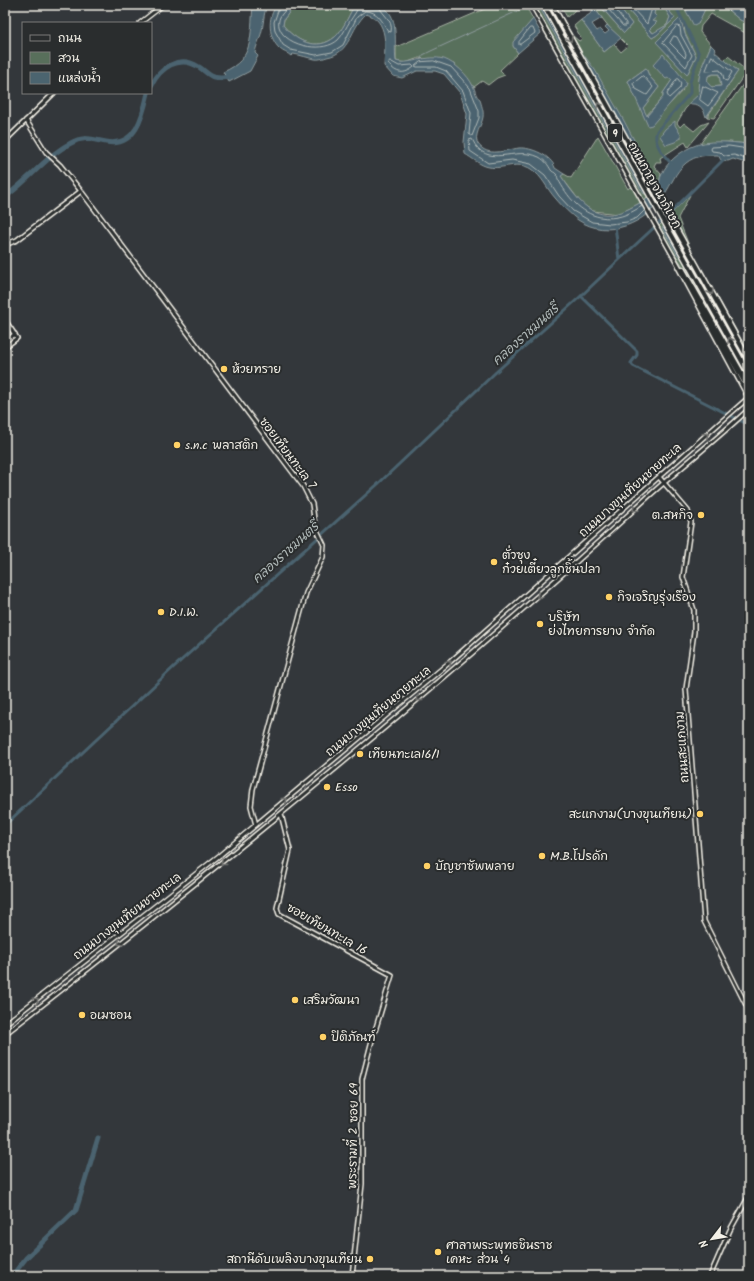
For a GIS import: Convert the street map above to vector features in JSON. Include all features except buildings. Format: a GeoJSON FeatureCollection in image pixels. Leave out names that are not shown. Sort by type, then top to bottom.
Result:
{"type":"FeatureCollection","features":[{"type":"Feature","properties":{"kind":"highway","name":"ถนนกาญจนาภิเษก"},"geometry":{"type":"LineString","coordinates":[[544,5],[749,374]]}},
{"type":"Feature","properties":{"kind":"highway","name":"ถนนกาญจนาภิเษก"},"geometry":{"type":"LineString","coordinates":[[552,5],[749,360]]}},
{"type":"Feature","properties":{"kind":"main road"},"geometry":{"type":"LineString","coordinates":[[141,22],[163,5]]}},
{"type":"Feature","properties":{"kind":"main road"},"geometry":{"type":"LineString","coordinates":[[532,5],[749,391]]}},
{"type":"Feature","properties":{"kind":"main road"},"geometry":{"type":"LineString","coordinates":[[5,141],[53,94]]}},
{"type":"Feature","properties":{"kind":"main road","name":"ซอยเทียนทะเล 7"},"geometry":{"type":"LineString","coordinates":[[26,120],[44,149],[60,165],[81,191],[306,490],[312,504],[316,530],[324,545],[322,563],[306,593],[253,789],[251,806],[256,825]]}},
{"type":"Feature","properties":{"kind":"main road"},"geometry":{"type":"LineString","coordinates":[[5,245],[17,240],[81,191]]}},
{"type":"Feature","properties":{"kind":"main road"},"geometry":{"type":"LineString","coordinates":[[669,248],[696,290],[749,385]]}},
{"type":"Feature","properties":{"kind":"main road"},"geometry":{"type":"LineString","coordinates":[[669,248],[695,300],[749,397]]}},
{"type":"Feature","properties":{"kind":"main road"},"geometry":{"type":"LineString","coordinates":[[5,320],[16,334],[17,338],[5,347]]}},
{"type":"Feature","properties":{"kind":"main road"},"geometry":{"type":"LineString","coordinates":[[5,342],[16,334]]}},
{"type":"Feature","properties":{"kind":"main road","name":"ถนนบางขุนเทียนชายทะเล"},"geometry":{"type":"LineString","coordinates":[[5,1024],[256,825],[478,638],[749,397]]}},
{"type":"Feature","properties":{"kind":"main road","name":"ถนนบางขุนเทียนชายทะเล"},"geometry":{"type":"LineString","coordinates":[[5,1034],[253,838],[483,645],[664,482],[749,409]]}},
{"type":"Feature","properties":{"kind":"main road","name":"ถนนสะแกงาม"},"geometry":{"type":"LineString","coordinates":[[659,477],[688,511],[691,522],[682,577],[694,610],[694,632],[686,689],[704,921],[749,1011]]}},
{"type":"Feature","properties":{"kind":"main road"},"geometry":{"type":"LineString","coordinates":[[486,631],[491,637]]}},
{"type":"Feature","properties":{"kind":"main road"},"geometry":{"type":"LineString","coordinates":[[478,638],[481,640],[483,645]]}},
{"type":"Feature","properties":{"kind":"main road","name":"ซอยเทียนทะเล 16"},"geometry":{"type":"LineString","coordinates":[[281,814],[290,850],[277,908],[279,914],[392,975]]}},
{"type":"Feature","properties":{"kind":"main road"},"geometry":{"type":"LineString","coordinates":[[248,831],[253,833],[253,838]]}},
{"type":"Feature","properties":{"kind":"main road","name":"พระรามที่ 2 ซอย 69"},"geometry":{"type":"LineString","coordinates":[[352,1276],[362,1178],[362,1079],[392,975]]}},
{"type":"Feature","properties":{"kind":"main road"},"geometry":{"type":"LineString","coordinates":[[710,1276],[730,1230],[749,1196]]}},
{"type":"Feature","properties":{"kind":"green space"},"geometry":{"type":"Polygon","coordinates":[[[295,5],[358,5],[353,8],[343,27],[335,37],[321,44],[314,44],[300,40],[283,25],[284,19],[295,5]]]}},
{"type":"Feature","properties":{"kind":"green space"},"geometry":{"type":"Polygon","coordinates":[[[494,5],[525,5],[533,19],[513,46],[518,53],[500,70],[505,75],[497,78],[488,85],[482,81],[474,87],[454,64],[419,58],[405,63],[396,61],[396,47],[494,5]]]}},
{"type":"Feature","properties":{"kind":"green space"},"geometry":{"type":"Polygon","coordinates":[[[534,5],[555,5],[573,36],[579,41],[582,39],[574,26],[581,20],[604,52],[614,44],[621,52],[628,46],[609,27],[592,5],[599,5],[624,33],[632,24],[617,5],[624,5],[652,38],[675,18],[664,5],[693,5],[686,11],[698,24],[705,6],[722,5],[740,20],[749,24],[749,35],[711,14],[701,26],[700,32],[711,45],[703,63],[700,75],[698,87],[699,94],[685,109],[677,123],[680,127],[684,123],[694,131],[701,125],[709,122],[688,147],[685,142],[660,158],[661,162],[656,162],[654,166],[661,174],[658,189],[638,204],[619,214],[593,211],[582,204],[560,175],[564,174],[571,178],[598,136],[628,189],[633,183],[534,5]],[[684,24],[657,42],[687,75],[696,56],[685,34],[684,24]],[[663,54],[668,77],[672,80],[663,93],[663,97],[646,116],[643,108],[659,87],[649,76],[646,68],[628,81],[649,126],[683,90],[663,54]]]}},
{"type":"Feature","properties":{"kind":"green space"},"geometry":{"type":"Polygon","coordinates":[[[560,5],[581,5],[567,17],[560,5]]]}},
{"type":"Feature","properties":{"kind":"green space"},"geometry":{"type":"Polygon","coordinates":[[[658,7],[665,9],[670,17],[667,25],[654,33],[649,30],[656,22],[651,21],[656,17],[654,14],[655,9],[658,7]]]}},
{"type":"Feature","properties":{"kind":"green space"},"geometry":{"type":"Polygon","coordinates":[[[728,56],[747,71],[714,118],[707,117],[738,71],[724,60],[728,56]]]}},
{"type":"Feature","properties":{"kind":"green space"},"geometry":{"type":"Polygon","coordinates":[[[719,74],[721,86],[712,87],[708,84],[708,76],[719,74]]]}},
{"type":"Feature","properties":{"kind":"green space"},"geometry":{"type":"Polygon","coordinates":[[[749,76],[748,144],[729,142],[700,144],[749,76]]]}},
{"type":"Feature","properties":{"kind":"green space"},"geometry":{"type":"Polygon","coordinates":[[[690,195],[678,218],[690,248],[749,353],[749,382],[687,272],[670,247],[659,226],[690,195]]]}},
{"type":"Feature","properties":{"kind":"water"},"geometry":{"type":"Polygon","coordinates":[[[253,5],[267,5],[262,30],[255,53],[258,56],[250,71],[229,82],[223,72],[233,67],[246,53],[251,36],[253,5]]]}},
{"type":"Feature","properties":{"kind":"water"},"geometry":{"type":"Polygon","coordinates":[[[277,5],[295,5],[284,19],[283,25],[300,40],[314,44],[321,44],[335,37],[355,7],[371,5],[381,7],[388,11],[392,17],[394,26],[396,61],[406,62],[431,58],[444,59],[457,66],[471,82],[476,95],[480,99],[483,110],[483,117],[477,134],[478,144],[482,148],[487,151],[497,152],[524,148],[540,153],[550,160],[555,168],[564,174],[561,176],[576,197],[584,205],[601,214],[611,214],[623,211],[648,198],[656,191],[659,186],[661,176],[670,162],[682,152],[698,144],[711,142],[733,142],[748,144],[749,164],[733,159],[728,161],[721,160],[718,155],[705,155],[694,158],[679,170],[667,191],[656,205],[637,221],[614,229],[602,229],[590,226],[578,220],[566,210],[542,179],[526,166],[515,165],[494,168],[480,164],[465,154],[464,142],[467,114],[460,93],[444,74],[435,71],[417,71],[402,78],[393,76],[384,66],[384,35],[379,22],[373,17],[366,14],[346,45],[335,55],[316,59],[293,54],[291,56],[281,50],[273,39],[271,33],[270,21],[277,5]]]}},
{"type":"Feature","properties":{"kind":"water"},"geometry":{"type":"Polygon","coordinates":[[[538,5],[554,5],[574,42],[595,70],[641,153],[656,188],[652,192],[644,194],[640,188],[538,5]]]}},
{"type":"Feature","properties":{"kind":"water"},"geometry":{"type":"Polygon","coordinates":[[[607,5],[617,5],[632,24],[624,33],[603,9],[607,5]]]}},
{"type":"Feature","properties":{"kind":"water"},"geometry":{"type":"Polygon","coordinates":[[[624,5],[664,5],[675,18],[657,35],[652,38],[624,5]],[[658,7],[655,9],[654,14],[657,17],[652,21],[657,22],[649,30],[653,33],[667,25],[670,17],[665,9],[660,10],[658,7]]]}},
{"type":"Feature","properties":{"kind":"water"},"geometry":{"type":"Polygon","coordinates":[[[693,5],[707,5],[698,24],[694,26],[686,11],[693,5]]]}},
{"type":"Feature","properties":{"kind":"water"},"geometry":{"type":"Polygon","coordinates":[[[722,5],[749,5],[749,24],[740,20],[722,5]]]}},
{"type":"Feature","properties":{"kind":"water"},"geometry":{"type":"Polygon","coordinates":[[[594,8],[602,18],[592,24],[597,31],[600,29],[605,34],[609,31],[605,27],[607,25],[621,38],[604,52],[581,20],[590,14],[594,8]]]}},
{"type":"Feature","properties":{"kind":"water"},"geometry":{"type":"Polygon","coordinates":[[[680,18],[685,34],[696,56],[687,75],[656,42],[680,18]]]}},
{"type":"Feature","properties":{"kind":"water"},"geometry":{"type":"Polygon","coordinates":[[[533,19],[541,33],[518,53],[513,46],[513,42],[533,19]]]}},
{"type":"Feature","properties":{"kind":"water"},"geometry":{"type":"Polygon","coordinates":[[[711,45],[716,50],[715,52],[738,71],[706,117],[700,106],[688,104],[699,94],[698,87],[700,75],[703,63],[711,45]],[[719,74],[708,76],[709,85],[712,87],[721,86],[719,74]]]}},
{"type":"Feature","properties":{"kind":"water"},"geometry":{"type":"Polygon","coordinates":[[[663,54],[686,82],[685,86],[652,125],[648,126],[628,81],[646,68],[649,76],[659,87],[643,108],[647,116],[663,97],[663,93],[672,80],[668,78],[666,79],[653,65],[663,54]]]}},
{"type":"Feature","properties":{"kind":"water"},"geometry":{"type":"Polygon","coordinates":[[[675,121],[675,125],[681,135],[681,138],[666,145],[660,136],[665,129],[675,121]]]}},
{"type":"Feature","properties":{"kind":"water"},"geometry":{"type":"Polygon","coordinates":[[[671,217],[675,218],[689,249],[749,356],[749,380],[685,263],[677,254],[662,228],[671,217]]]}},
{"type":"Feature","properties":{"kind":"waterway"},"geometry":{"type":"LineString","coordinates":[[672,164],[657,144],[656,135],[657,131],[690,93],[690,82],[699,54],[678,11],[683,5]]}},
{"type":"Feature","properties":{"kind":"waterway"},"geometry":{"type":"LineString","coordinates":[[421,58],[423,55],[431,51],[524,8]]}},
{"type":"Feature","properties":{"kind":"waterway"},"geometry":{"type":"LineString","coordinates":[[152,84],[159,74],[165,69],[171,65],[184,62],[192,63],[214,77],[223,78],[232,76]]}},
{"type":"Feature","properties":{"kind":"waterway"},"geometry":{"type":"LineString","coordinates":[[5,197],[22,184],[62,148],[80,139],[116,143],[125,140],[131,135],[140,120],[144,111],[148,94]]}},
{"type":"Feature","properties":{"kind":"waterway"},"geometry":{"type":"LineString","coordinates":[[619,260],[674,209],[726,157]]}},
{"type":"Feature","properties":{"kind":"waterway"},"geometry":{"type":"LineString","coordinates":[[615,225],[619,260],[581,296],[637,351],[637,355],[631,363],[633,366],[749,425]]}},
{"type":"Feature","properties":{"kind":"waterway","name":"คลองราชมนตรี"},"geometry":{"type":"LineString","coordinates":[[5,825],[175,666],[378,484],[496,372],[581,296]]}},
{"type":"Feature","properties":{"kind":"waterway"},"geometry":{"type":"LineString","coordinates":[[12,1276],[26,1258],[76,1210],[98,1138]]}},
{"type":"Feature","properties":{"kind":"place","name":"ห้วยทราย"},"geometry":{"type":"Point","coordinates":[224,369]}},
{"type":"Feature","properties":{"kind":"place","name":"s.n.c พลาสติก"},"geometry":{"type":"Point","coordinates":[177,445]}},
{"type":"Feature","properties":{"kind":"place","name":"ต.สหกิจ"},"geometry":{"type":"Point","coordinates":[701,515]}},
{"type":"Feature","properties":{"kind":"place","name":"ตั่วซุง ก๋วยเตี๋ยวลูกชิ้นปลา"},"geometry":{"type":"Point","coordinates":[494,562]}},
{"type":"Feature","properties":{"kind":"place","name":"กิจเจริญรุ่งเรือง"},"geometry":{"type":"Point","coordinates":[609,597]}},
{"type":"Feature","properties":{"kind":"place","name":"D.I.W."},"geometry":{"type":"Point","coordinates":[161,612]}},
{"type":"Feature","properties":{"kind":"place","name":"บริษัท ย่งไทยการยาง จำกัด"},"geometry":{"type":"Point","coordinates":[540,624]}},
{"type":"Feature","properties":{"kind":"place","name":"เทียนทะเล16/1"},"geometry":{"type":"Point","coordinates":[360,754]}},
{"type":"Feature","properties":{"kind":"place","name":"Esso"},"geometry":{"type":"Point","coordinates":[327,787]}},
{"type":"Feature","properties":{"kind":"place","name":"สะแกงาม(บางขุนเทียน)"},"geometry":{"type":"Point","coordinates":[700,814]}},
{"type":"Feature","properties":{"kind":"place","name":"M.B.โปรดัก"},"geometry":{"type":"Point","coordinates":[542,856]}},
{"type":"Feature","properties":{"kind":"place","name":"บัญชาซัพพลาย"},"geometry":{"type":"Point","coordinates":[427,866]}},
{"type":"Feature","properties":{"kind":"place","name":"เสริมวัฒนา"},"geometry":{"type":"Point","coordinates":[295,1000]}},
{"type":"Feature","properties":{"kind":"place","name":"อเมซอน"},"geometry":{"type":"Point","coordinates":[82,1015]}},
{"type":"Feature","properties":{"kind":"place","name":"ปิติภัณฑ์"},"geometry":{"type":"Point","coordinates":[323,1037]}},
{"type":"Feature","properties":{"kind":"place","name":"ศาลาพระพุทธชินราช เคหะ ส่วน 4"},"geometry":{"type":"Point","coordinates":[438,1252]}},
{"type":"Feature","properties":{"kind":"place","name":"สถานีดับเพลิงบางขุนเทียน"},"geometry":{"type":"Point","coordinates":[370,1259]}}]}
